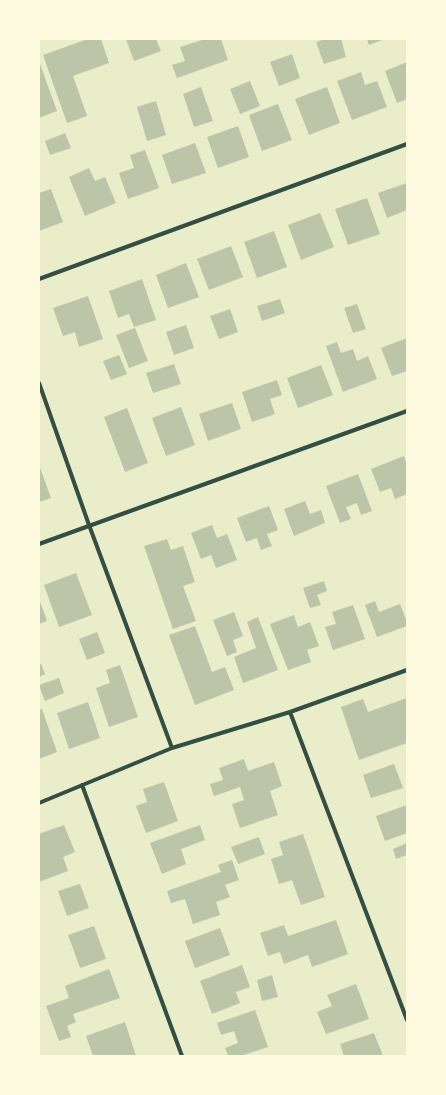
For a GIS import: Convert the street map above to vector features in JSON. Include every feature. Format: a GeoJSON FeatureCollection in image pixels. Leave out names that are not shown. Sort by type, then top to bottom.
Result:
{"type":"FeatureCollection","features":[{"type":"Feature","properties":{"kind":"street"},"geometry":{"type":"LineString","coordinates":[[39,278],[407,144]]}},
{"type":"Feature","properties":{"kind":"street"},"geometry":{"type":"LineString","coordinates":[[39,384],[89,525],[172,748]]}},
{"type":"Feature","properties":{"kind":"street"},"geometry":{"type":"LineString","coordinates":[[39,544],[407,411]]}},
{"type":"Feature","properties":{"kind":"street"},"geometry":{"type":"LineString","coordinates":[[39,803],[172,748],[290,712],[407,670]]}},
{"type":"Feature","properties":{"kind":"street"},"geometry":{"type":"LineString","coordinates":[[290,712],[407,1020]]}},
{"type":"Feature","properties":{"kind":"street"},"geometry":{"type":"LineString","coordinates":[[82,785],[182,1056]]}},
{"type":"Feature","properties":{"kind":"building"},"geometry":{"type":"Polygon","coordinates":[[[88,39],[101,39],[109,63],[73,76],[87,116],[67,123],[43,55],[88,39]]]}},
{"type":"Feature","properties":{"kind":"building"},"geometry":{"type":"Polygon","coordinates":[[[126,39],[156,39],[161,51],[134,61],[126,39]]]}},
{"type":"Feature","properties":{"kind":"building"},"geometry":{"type":"Polygon","coordinates":[[[205,39],[221,39],[228,60],[177,78],[172,65],[185,61],[180,47],[205,39]]]}},
{"type":"Feature","properties":{"kind":"building"},"geometry":{"type":"Polygon","coordinates":[[[326,39],[341,39],[346,57],[324,64],[316,42],[326,39]]]}},
{"type":"Feature","properties":{"kind":"building"},"geometry":{"type":"Polygon","coordinates":[[[367,39],[385,39],[369,45],[367,39]]]}},
{"type":"Feature","properties":{"kind":"building"},"geometry":{"type":"Polygon","coordinates":[[[292,54],[300,78],[279,86],[270,62],[292,54]]]}},
{"type":"Feature","properties":{"kind":"building"},"geometry":{"type":"Polygon","coordinates":[[[39,61],[57,111],[39,118],[39,61]]]}},
{"type":"Feature","properties":{"kind":"building"},"geometry":{"type":"Polygon","coordinates":[[[407,62],[407,99],[397,103],[385,71],[407,62]]]}},
{"type":"Feature","properties":{"kind":"building"},"geometry":{"type":"Polygon","coordinates":[[[361,72],[365,85],[377,81],[387,107],[352,120],[337,81],[361,72]]]}},
{"type":"Feature","properties":{"kind":"building"},"geometry":{"type":"Polygon","coordinates":[[[250,81],[260,106],[240,114],[230,89],[250,81]]]}},
{"type":"Feature","properties":{"kind":"building"},"geometry":{"type":"Polygon","coordinates":[[[201,87],[213,121],[194,127],[183,94],[201,87]]]}},
{"type":"Feature","properties":{"kind":"building"},"geometry":{"type":"Polygon","coordinates":[[[327,87],[340,123],[309,135],[295,99],[327,87]]]}},
{"type":"Feature","properties":{"kind":"building"},"geometry":{"type":"Polygon","coordinates":[[[156,101],[166,135],[147,141],[137,107],[156,101]]]}},
{"type":"Feature","properties":{"kind":"building"},"geometry":{"type":"Polygon","coordinates":[[[278,104],[292,140],[262,151],[249,115],[278,104]]]}},
{"type":"Feature","properties":{"kind":"building"},"geometry":{"type":"Polygon","coordinates":[[[238,126],[249,157],[218,168],[207,137],[238,126]]]}},
{"type":"Feature","properties":{"kind":"building"},"geometry":{"type":"Polygon","coordinates":[[[65,133],[71,148],[50,155],[45,141],[65,133]]]}},
{"type":"Feature","properties":{"kind":"building"},"geometry":{"type":"Polygon","coordinates":[[[195,143],[206,173],[172,184],[162,155],[195,143]]]}},
{"type":"Feature","properties":{"kind":"building"},"geometry":{"type":"Polygon","coordinates":[[[145,150],[159,188],[128,199],[119,173],[134,168],[130,155],[145,150]]]}},
{"type":"Feature","properties":{"kind":"building"},"geometry":{"type":"Polygon","coordinates":[[[89,168],[95,181],[105,177],[116,203],[85,216],[69,177],[89,168]]]}},
{"type":"Feature","properties":{"kind":"building"},"geometry":{"type":"Polygon","coordinates":[[[407,183],[407,210],[387,218],[378,193],[407,183]]]}},
{"type":"Feature","properties":{"kind":"building"},"geometry":{"type":"Polygon","coordinates":[[[51,189],[63,222],[39,231],[39,193],[51,189]]]}},
{"type":"Feature","properties":{"kind":"building"},"geometry":{"type":"Polygon","coordinates":[[[367,198],[380,234],[348,245],[335,209],[367,198]]]}},
{"type":"Feature","properties":{"kind":"building"},"geometry":{"type":"Polygon","coordinates":[[[320,213],[334,247],[301,260],[288,225],[320,213]]]}},
{"type":"Feature","properties":{"kind":"building"},"geometry":{"type":"Polygon","coordinates":[[[274,231],[287,267],[257,278],[244,242],[274,231]]]}},
{"type":"Feature","properties":{"kind":"building"},"geometry":{"type":"Polygon","coordinates":[[[231,246],[243,277],[209,290],[197,259],[231,246]]]}},
{"type":"Feature","properties":{"kind":"building"},"geometry":{"type":"Polygon","coordinates":[[[186,263],[199,297],[168,308],[156,275],[186,263]]]}},
{"type":"Feature","properties":{"kind":"building"},"geometry":{"type":"Polygon","coordinates":[[[142,279],[156,320],[134,327],[129,314],[118,318],[109,291],[142,279]]]}},
{"type":"Feature","properties":{"kind":"building"},"geometry":{"type":"Polygon","coordinates":[[[88,296],[103,339],[79,347],[75,332],[63,336],[53,308],[88,296]]]}},
{"type":"Feature","properties":{"kind":"building"},"geometry":{"type":"Polygon","coordinates":[[[280,299],[285,313],[262,321],[257,306],[280,299]]]}},
{"type":"Feature","properties":{"kind":"building"},"geometry":{"type":"Polygon","coordinates":[[[357,304],[366,329],[353,333],[344,308],[357,304]]]}},
{"type":"Feature","properties":{"kind":"building"},"geometry":{"type":"Polygon","coordinates":[[[230,309],[238,332],[219,339],[210,316],[230,309]]]}},
{"type":"Feature","properties":{"kind":"building"},"geometry":{"type":"Polygon","coordinates":[[[186,325],[194,348],[174,355],[166,332],[186,325]]]}},
{"type":"Feature","properties":{"kind":"building"},"geometry":{"type":"Polygon","coordinates":[[[135,328],[148,361],[129,368],[116,335],[135,328]]]}},
{"type":"Feature","properties":{"kind":"building"},"geometry":{"type":"Polygon","coordinates":[[[407,338],[407,371],[392,376],[381,348],[407,338]]]}},
{"type":"Feature","properties":{"kind":"building"},"geometry":{"type":"Polygon","coordinates":[[[337,342],[341,353],[353,349],[357,361],[368,356],[377,379],[343,392],[326,346],[337,342]]]}},
{"type":"Feature","properties":{"kind":"building"},"geometry":{"type":"Polygon","coordinates":[[[119,355],[127,374],[111,380],[103,361],[119,355]]]}},
{"type":"Feature","properties":{"kind":"building"},"geometry":{"type":"Polygon","coordinates":[[[174,364],[181,384],[153,393],[146,373],[174,364]]]}},
{"type":"Feature","properties":{"kind":"building"},"geometry":{"type":"Polygon","coordinates":[[[321,365],[333,395],[298,408],[287,378],[321,365]]]}},
{"type":"Feature","properties":{"kind":"building"},"geometry":{"type":"Polygon","coordinates":[[[277,380],[282,395],[270,399],[275,414],[252,422],[242,392],[277,380]]]}},
{"type":"Feature","properties":{"kind":"building"},"geometry":{"type":"Polygon","coordinates":[[[232,403],[241,429],[208,441],[199,414],[232,403]]]}},
{"type":"Feature","properties":{"kind":"building"},"geometry":{"type":"Polygon","coordinates":[[[181,407],[195,445],[166,456],[152,418],[181,407]]]}},
{"type":"Feature","properties":{"kind":"building"},"geometry":{"type":"Polygon","coordinates":[[[127,408],[148,463],[125,472],[104,417],[127,408]]]}},
{"type":"Feature","properties":{"kind":"building"},"geometry":{"type":"Polygon","coordinates":[[[404,456],[407,465],[407,494],[395,499],[391,488],[380,492],[371,469],[404,456]]]}},
{"type":"Feature","properties":{"kind":"building"},"geometry":{"type":"Polygon","coordinates":[[[39,465],[51,498],[39,502],[39,465]]]}},
{"type":"Feature","properties":{"kind":"building"},"geometry":{"type":"Polygon","coordinates":[[[358,474],[372,511],[361,515],[357,503],[346,507],[351,519],[340,523],[326,486],[358,474]]]}},
{"type":"Feature","properties":{"kind":"building"},"geometry":{"type":"Polygon","coordinates":[[[305,501],[310,514],[321,510],[325,523],[294,536],[284,509],[305,501]]]}},
{"type":"Feature","properties":{"kind":"building"},"geometry":{"type":"Polygon","coordinates":[[[269,506],[278,530],[267,534],[272,546],[261,550],[257,538],[246,542],[237,518],[269,506]]]}},
{"type":"Feature","properties":{"kind":"building"},"geometry":{"type":"Polygon","coordinates":[[[212,525],[217,538],[227,534],[237,560],[216,568],[211,555],[201,559],[191,533],[212,525]]]}},
{"type":"Feature","properties":{"kind":"building"},"geometry":{"type":"Polygon","coordinates":[[[167,539],[171,550],[183,546],[195,582],[183,586],[196,621],[173,629],[144,546],[167,539]]]}},
{"type":"Feature","properties":{"kind":"building"},"geometry":{"type":"Polygon","coordinates":[[[76,573],[92,615],[59,627],[44,585],[76,573]]]}},
{"type":"Feature","properties":{"kind":"building"},"geometry":{"type":"Polygon","coordinates":[[[324,581],[327,591],[317,595],[321,605],[310,608],[303,588],[324,581]]]}},
{"type":"Feature","properties":{"kind":"building"},"geometry":{"type":"Polygon","coordinates":[[[39,599],[47,621],[39,624],[39,599]]]}},
{"type":"Feature","properties":{"kind":"building"},"geometry":{"type":"Polygon","coordinates":[[[375,601],[379,612],[400,604],[407,622],[407,626],[377,637],[365,605],[375,601]]]}},
{"type":"Feature","properties":{"kind":"building"},"geometry":{"type":"Polygon","coordinates":[[[353,605],[365,639],[333,650],[325,627],[336,624],[332,612],[353,605]]]}},
{"type":"Feature","properties":{"kind":"building"},"geometry":{"type":"Polygon","coordinates":[[[234,612],[243,636],[233,640],[237,652],[227,656],[213,620],[234,612]]]}},
{"type":"Feature","properties":{"kind":"building"},"geometry":{"type":"Polygon","coordinates":[[[294,615],[298,627],[310,622],[319,646],[307,650],[311,662],[288,670],[270,624],[294,615]]]}},
{"type":"Feature","properties":{"kind":"building"},"geometry":{"type":"Polygon","coordinates":[[[258,617],[278,670],[243,683],[234,657],[256,648],[247,622],[258,617]]]}},
{"type":"Feature","properties":{"kind":"building"},"geometry":{"type":"Polygon","coordinates":[[[195,626],[212,672],[225,667],[234,690],[195,705],[169,635],[195,626]]]}},
{"type":"Feature","properties":{"kind":"building"},"geometry":{"type":"Polygon","coordinates":[[[97,632],[105,653],[87,660],[79,639],[97,632]]]}},
{"type":"Feature","properties":{"kind":"building"},"geometry":{"type":"Polygon","coordinates":[[[39,664],[41,664],[45,674],[39,677],[39,664]]]}},
{"type":"Feature","properties":{"kind":"building"},"geometry":{"type":"Polygon","coordinates":[[[120,665],[138,717],[109,727],[96,688],[110,683],[106,670],[120,665]]]}},
{"type":"Feature","properties":{"kind":"building"},"geometry":{"type":"Polygon","coordinates":[[[59,678],[64,693],[45,701],[39,685],[59,678]]]}},
{"type":"Feature","properties":{"kind":"building"},"geometry":{"type":"Polygon","coordinates":[[[407,698],[407,743],[359,760],[341,707],[363,699],[368,712],[407,698]]]}},
{"type":"Feature","properties":{"kind":"building"},"geometry":{"type":"Polygon","coordinates":[[[88,702],[100,738],[69,749],[57,713],[88,702]]]}},
{"type":"Feature","properties":{"kind":"building"},"geometry":{"type":"Polygon","coordinates":[[[42,709],[57,752],[39,759],[39,710],[42,709]]]}},
{"type":"Feature","properties":{"kind":"building"},"geometry":{"type":"Polygon","coordinates":[[[244,759],[248,771],[274,762],[282,786],[270,791],[278,815],[240,828],[232,804],[244,800],[240,787],[214,796],[210,784],[223,780],[219,768],[244,759]]]}},
{"type":"Feature","properties":{"kind":"building"},"geometry":{"type":"Polygon","coordinates":[[[394,764],[403,788],[371,798],[363,775],[394,764]]]}},
{"type":"Feature","properties":{"kind":"building"},"geometry":{"type":"Polygon","coordinates":[[[164,782],[178,821],[146,833],[136,806],[147,802],[143,789],[164,782]]]}},
{"type":"Feature","properties":{"kind":"building"},"geometry":{"type":"Polygon","coordinates":[[[407,805],[407,833],[385,841],[376,816],[407,805]]]}},
{"type":"Feature","properties":{"kind":"building"},"geometry":{"type":"Polygon","coordinates":[[[64,825],[75,852],[63,857],[68,871],[39,882],[39,834],[64,825]]]}},
{"type":"Feature","properties":{"kind":"building"},"geometry":{"type":"Polygon","coordinates":[[[200,825],[205,840],[181,849],[186,864],[162,874],[150,843],[200,825]]]}},
{"type":"Feature","properties":{"kind":"building"},"geometry":{"type":"Polygon","coordinates":[[[303,834],[325,897],[301,905],[292,880],[279,884],[271,859],[283,855],[279,842],[303,834]]]}},
{"type":"Feature","properties":{"kind":"building"},"geometry":{"type":"Polygon","coordinates":[[[259,837],[265,854],[238,864],[231,847],[259,837]]]}},
{"type":"Feature","properties":{"kind":"building"},"geometry":{"type":"Polygon","coordinates":[[[407,843],[407,855],[396,859],[393,849],[407,843]]]}},
{"type":"Feature","properties":{"kind":"building"},"geometry":{"type":"Polygon","coordinates":[[[232,860],[239,880],[225,885],[230,897],[216,902],[220,915],[193,924],[185,899],[171,903],[167,891],[221,872],[218,865],[232,860]]]}},
{"type":"Feature","properties":{"kind":"building"},"geometry":{"type":"Polygon","coordinates":[[[80,884],[89,908],[67,916],[58,891],[80,884]]]}},
{"type":"Feature","properties":{"kind":"building"},"geometry":{"type":"Polygon","coordinates":[[[336,920],[348,954],[312,967],[308,955],[284,964],[280,952],[268,956],[260,933],[284,925],[288,936],[336,920]]]}},
{"type":"Feature","properties":{"kind":"building"},"geometry":{"type":"Polygon","coordinates":[[[94,926],[106,959],[80,968],[68,935],[94,926]]]}},
{"type":"Feature","properties":{"kind":"building"},"geometry":{"type":"Polygon","coordinates":[[[220,928],[230,955],[195,968],[185,941],[220,928]]]}},
{"type":"Feature","properties":{"kind":"building"},"geometry":{"type":"Polygon","coordinates":[[[242,965],[250,987],[236,992],[240,1003],[212,1014],[200,981],[242,965]]]}},
{"type":"Feature","properties":{"kind":"building"},"geometry":{"type":"Polygon","coordinates":[[[109,969],[120,998],[73,1014],[76,1022],[67,1026],[71,1037],[59,1041],[46,1006],[69,998],[65,986],[109,969]]]}},
{"type":"Feature","properties":{"kind":"building"},"geometry":{"type":"Polygon","coordinates":[[[272,975],[278,997],[262,1001],[257,980],[272,975]]]}},
{"type":"Feature","properties":{"kind":"building"},"geometry":{"type":"Polygon","coordinates":[[[356,984],[369,1019],[326,1034],[317,1012],[332,1006],[327,995],[356,984]]]}},
{"type":"Feature","properties":{"kind":"building"},"geometry":{"type":"Polygon","coordinates":[[[255,1010],[268,1047],[241,1056],[228,1056],[225,1048],[238,1043],[234,1031],[221,1035],[217,1023],[255,1010]]]}},
{"type":"Feature","properties":{"kind":"building"},"geometry":{"type":"Polygon","coordinates":[[[125,1022],[136,1056],[93,1056],[86,1036],[125,1022]]]}},
{"type":"Feature","properties":{"kind":"building"},"geometry":{"type":"Polygon","coordinates":[[[374,1033],[383,1056],[344,1056],[340,1044],[374,1033]]]}}]}
